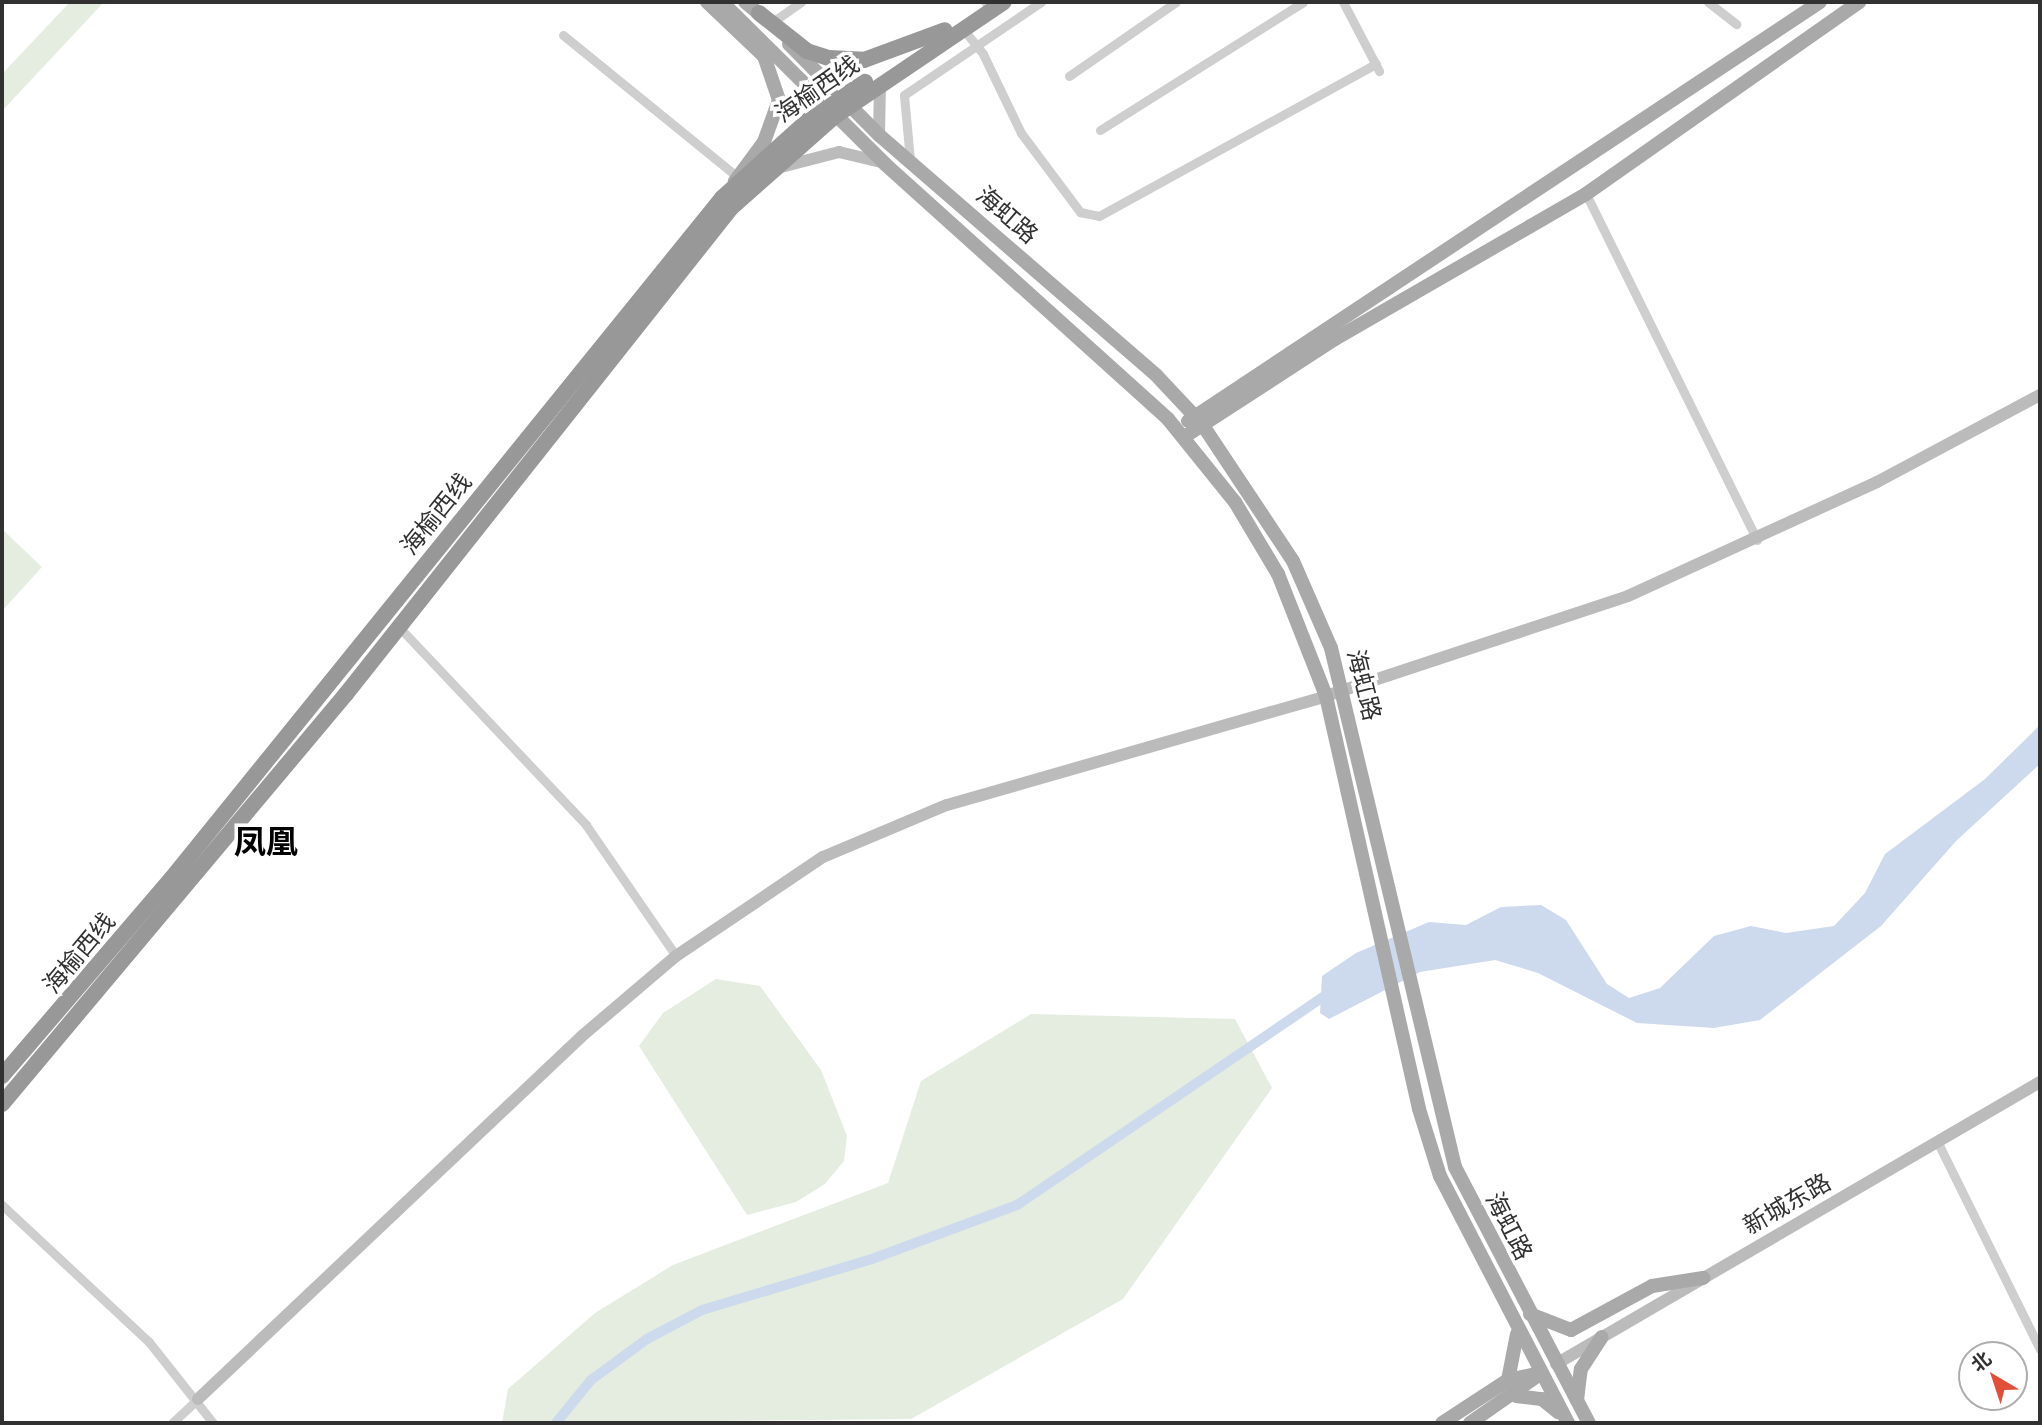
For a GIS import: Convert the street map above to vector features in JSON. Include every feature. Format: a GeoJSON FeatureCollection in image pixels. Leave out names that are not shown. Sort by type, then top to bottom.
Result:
{"type":"FeatureCollection","features":[{"type":"Feature","properties":{"kind":"highway"},"geometry":{"type":"LineString","coordinates":[[850,100],[880,84],[987,2]]}},
{"type":"Feature","properties":{"kind":"highway"},"geometry":{"type":"LineString","coordinates":[[765,18],[807,51],[864,61],[956,28],[1004,2]]}},
{"type":"Feature","properties":{"kind":"highway","name":"海榆西线"},"geometry":{"type":"LineString","coordinates":[[2,1076],[172,879],[722,198],[830,112],[956,28]]}},
{"type":"Feature","properties":{"kind":"highway","name":"海榆西线"},"geometry":{"type":"LineString","coordinates":[[2,1104],[400,628],[761,176],[830,112]]}},
{"type":"Feature","properties":{"kind":"main road"},"geometry":{"type":"LineString","coordinates":[[707,2],[764,56],[779,100],[764,142],[722,198]]}},
{"type":"Feature","properties":{"kind":"main road","name":"海虹路"},"geometry":{"type":"LineString","coordinates":[[722,2],[885,164],[1181,434],[1235,502],[1278,574],[1326,696],[1392,988],[1440,1176],[1567,1422]]}},
{"type":"Feature","properties":{"kind":"main road","name":"海虹路"},"geometry":{"type":"LineString","coordinates":[[746,2],[850,100],[879,135],[1198,419],[1293,561],[1327,633],[1399,933],[1408,983],[1455,1167],[1588,1423]]}},
{"type":"Feature","properties":{"kind":"main road"},"geometry":{"type":"LineString","coordinates":[[1181,434],[1198,419],[1820,2]]}},
{"type":"Feature","properties":{"kind":"main road"},"geometry":{"type":"LineString","coordinates":[[1198,419],[1586,194],[1859,2]]}},
{"type":"Feature","properties":{"kind":"main road"},"geometry":{"type":"LineString","coordinates":[[1529,1313],[1571,1329],[1652,1286],[1703,1278]]}},
{"type":"Feature","properties":{"kind":"main road"},"geometry":{"type":"LineString","coordinates":[[1508,1380],[1518,1356],[1516,1326]]}},
{"type":"Feature","properties":{"kind":"main road"},"geometry":{"type":"LineString","coordinates":[[1577,1402],[1581,1369],[1602,1337]]}},
{"type":"Feature","properties":{"kind":"main road"},"geometry":{"type":"LineString","coordinates":[[1470,1423],[1516,1396],[1541,1373],[1556,1364]]}},
{"type":"Feature","properties":{"kind":"main road"},"geometry":{"type":"LineString","coordinates":[[1442,1423],[1508,1380],[1541,1373]]}},
{"type":"Feature","properties":{"kind":"main road"},"geometry":{"type":"LineString","coordinates":[[1516,1396],[1542,1399],[1567,1422]]}},
{"type":"Feature","properties":{"kind":"street"},"geometry":{"type":"LineString","coordinates":[[765,18],[802,2]]}},
{"type":"Feature","properties":{"kind":"street"},"geometry":{"type":"LineString","coordinates":[[910,161],[904,95],[1041,2]]}},
{"type":"Feature","properties":{"kind":"street"},"geometry":{"type":"LineString","coordinates":[[1069,76],[1176,2]]}},
{"type":"Feature","properties":{"kind":"street"},"geometry":{"type":"LineString","coordinates":[[1100,130],[1303,2]]}},
{"type":"Feature","properties":{"kind":"street"},"geometry":{"type":"LineString","coordinates":[[956,28],[976,45],[1021,133],[1080,212],[1099,216],[1377,67],[1343,2]]}},
{"type":"Feature","properties":{"kind":"street"},"geometry":{"type":"LineString","coordinates":[[1708,2],[1736,24]]}},
{"type":"Feature","properties":{"kind":"street"},"geometry":{"type":"LineString","coordinates":[[562,35],[738,177]]}},
{"type":"Feature","properties":{"kind":"street"},"geometry":{"type":"LineString","coordinates":[[879,135],[880,84]]}},
{"type":"Feature","properties":{"kind":"street"},"geometry":{"type":"LineString","coordinates":[[761,176],[839,152],[885,164]]}},
{"type":"Feature","properties":{"kind":"street"},"geometry":{"type":"LineString","coordinates":[[1586,194],[1757,540]]}},
{"type":"Feature","properties":{"kind":"street"},"geometry":{"type":"LineString","coordinates":[[172,1423],[676,956],[823,857],[947,805],[1326,696],[1628,596],[1757,540],[2040,394]]}},
{"type":"Feature","properties":{"kind":"street"},"geometry":{"type":"LineString","coordinates":[[400,628],[586,825],[676,956]]}},
{"type":"Feature","properties":{"kind":"street","name":"新城东路"},"geometry":{"type":"LineString","coordinates":[[1556,1364],[2040,1082]]}},
{"type":"Feature","properties":{"kind":"street"},"geometry":{"type":"LineString","coordinates":[[1937,1141],[2040,1349]]}},
{"type":"Feature","properties":{"kind":"street"},"geometry":{"type":"LineString","coordinates":[[2,1205],[149,1342],[198,1399],[213,1423]]}},
{"type":"Feature","properties":{"kind":"shaded area"},"geometry":{"type":"Polygon","coordinates":[[[70,2],[104,2],[2,111],[2,74],[70,2]]]}},
{"type":"Feature","properties":{"kind":"shaded area"},"geometry":{"type":"Polygon","coordinates":[[[2,529],[42,567],[2,611],[2,529]]]}},
{"type":"Feature","properties":{"kind":"shaded area"},"geometry":{"type":"Polygon","coordinates":[[[716,979],[760,986],[821,1070],[847,1136],[844,1161],[825,1184],[796,1202],[747,1215],[639,1046],[663,1013],[716,979]]]}},
{"type":"Feature","properties":{"kind":"shaded area"},"geometry":{"type":"Polygon","coordinates":[[[1031,1014],[1235,1019],[1272,1088],[1123,1299],[911,1419],[502,1423],[508,1389],[595,1313],[673,1265],[888,1183],[921,1081],[1031,1014]]]}},
{"type":"Feature","properties":{"kind":"water"},"geometry":{"type":"Polygon","coordinates":[[[2040,725],[2040,764],[1956,841],[1881,926],[1760,1020],[1714,1028],[1637,1023],[1538,973],[1495,960],[1420,972],[1329,1019],[1320,1013],[1322,976],[1356,953],[1429,922],[1466,925],[1501,907],[1541,905],[1566,920],[1607,984],[1629,998],[1660,988],[1714,936],[1751,926],[1786,933],[1834,926],[1865,893],[1885,854],[1985,779],[2040,725]]]}},
{"type":"Feature","properties":{"kind":"waterway"},"geometry":{"type":"LineString","coordinates":[[556,1423],[591,1380],[647,1339],[702,1310],[872,1259],[1017,1205],[1330,992]]}},
{"type":"Feature","properties":{"kind":"district","name":"凤凰"},"geometry":{"type":"Point","coordinates":[266,841]}}]}
